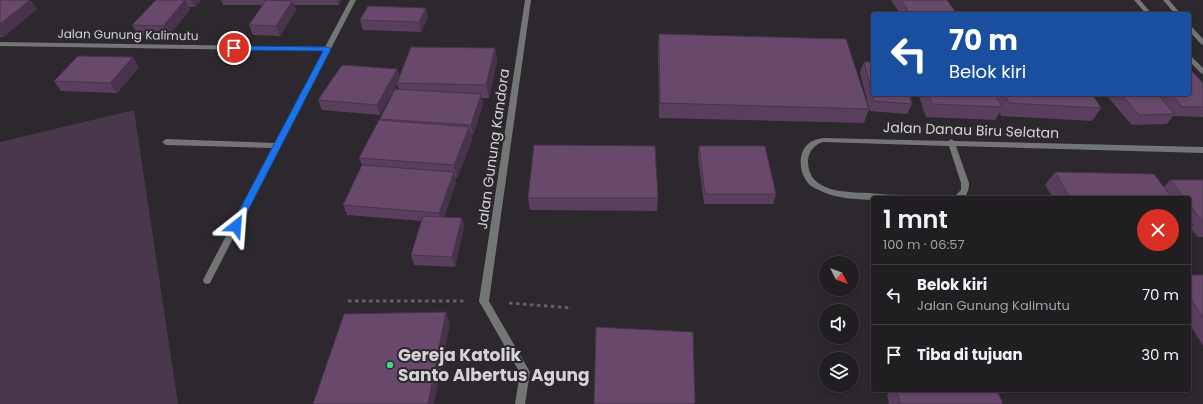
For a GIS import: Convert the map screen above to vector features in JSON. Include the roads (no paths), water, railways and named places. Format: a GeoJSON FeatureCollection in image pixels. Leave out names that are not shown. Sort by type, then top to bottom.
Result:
{"type":"FeatureCollection","features":[{"type":"Feature","properties":{"kind":"street"},"geometry":{"type":"LineString","coordinates":[[208,280],[353,0]]}},
{"type":"Feature","properties":{"kind":"street","name":"Jalan Gunung Kandora"},"geometry":{"type":"LineString","coordinates":[[520,404],[525,372],[484,301],[528,0]]}},
{"type":"Feature","properties":{"kind":"street"},"geometry":{"type":"LineString","coordinates":[[1137,0],[1147,12]]}},
{"type":"Feature","properties":{"kind":"street"},"geometry":{"type":"LineString","coordinates":[[1166,0],[1176,12]]}},
{"type":"Feature","properties":{"kind":"street"},"geometry":{"type":"LineString","coordinates":[[1191,28],[1203,42]]}},
{"type":"Feature","properties":{"kind":"street","name":"Jalan Gunung Kalimutu"},"geometry":{"type":"LineString","coordinates":[[0,44],[328,49]]}},
{"type":"Feature","properties":{"kind":"street"},"geometry":{"type":"LineString","coordinates":[[1191,59],[1203,72]]}},
{"type":"Feature","properties":{"kind":"street","name":"Jalan Danau Biru Selatan"},"geometry":{"type":"LineString","coordinates":[[871,196],[839,195],[812,182],[808,176],[804,158],[809,147],[816,142],[823,140],[951,142],[1203,150]]}},
{"type":"Feature","properties":{"kind":"street"},"geometry":{"type":"LineString","coordinates":[[166,142],[278,146]]}},
{"type":"Feature","properties":{"kind":"street"},"geometry":{"type":"LineString","coordinates":[[951,142],[965,183],[964,194],[960,196]]}},
{"type":"Feature","properties":{"kind":"place","name":"Gereja Katolik Santo Albertus Agung"},"geometry":{"type":"Point","coordinates":[390,365]}}]}
